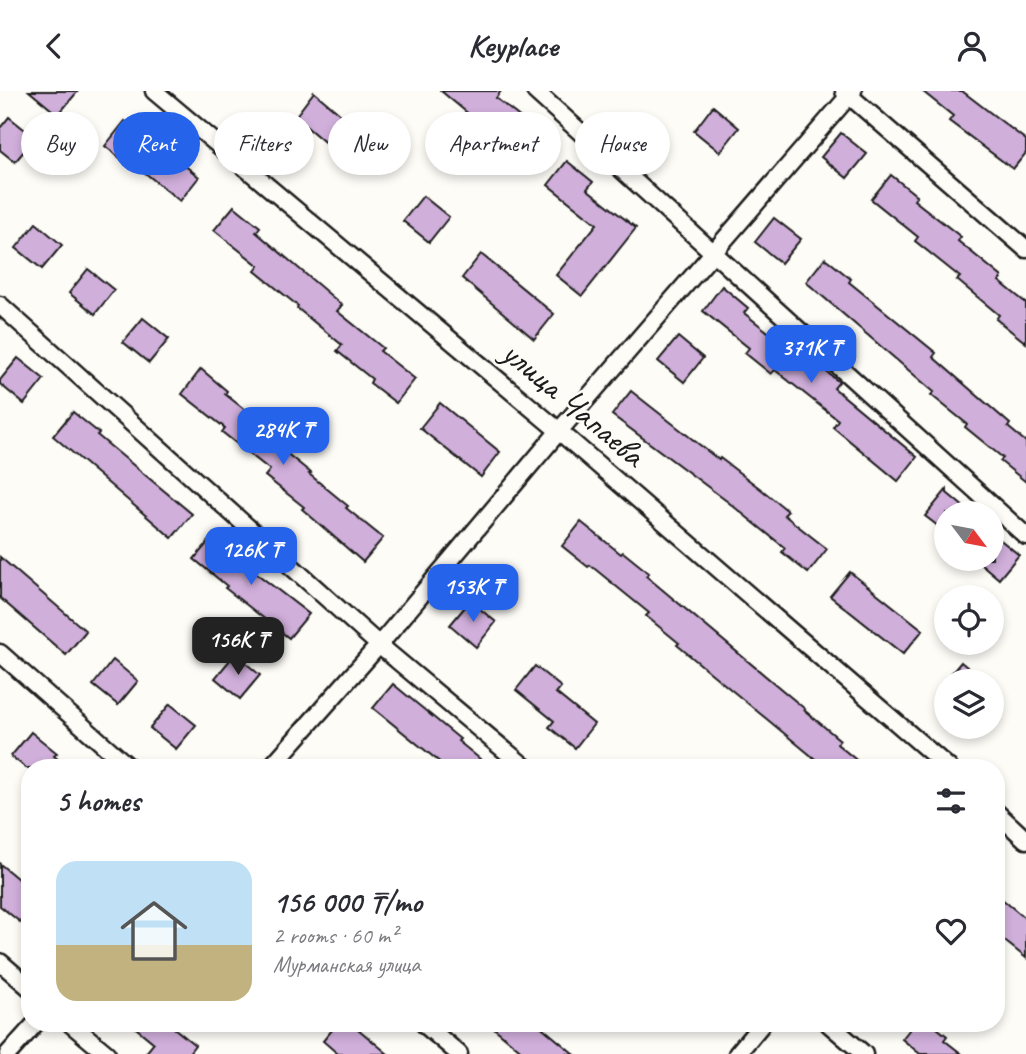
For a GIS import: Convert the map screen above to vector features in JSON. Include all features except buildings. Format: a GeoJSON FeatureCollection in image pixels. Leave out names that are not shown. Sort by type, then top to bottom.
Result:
{"type":"FeatureCollection","features":[{"type":"Feature","properties":{"kind":"street","name":"улица Чапаева"},"geometry":{"type":"LineString","coordinates":[[154,91],[559,431],[939,759]]}},
{"type":"Feature","properties":{"kind":"street"},"geometry":{"type":"LineString","coordinates":[[535,91],[1026,535]]}},
{"type":"Feature","properties":{"kind":"street"},"geometry":{"type":"LineString","coordinates":[[278,759],[379,645],[849,93],[1026,249]]}},
{"type":"Feature","properties":{"kind":"street"},"geometry":{"type":"LineString","coordinates":[[0,305],[379,645],[515,759]]}},
{"type":"Feature","properties":{"kind":"street"},"geometry":{"type":"LineString","coordinates":[[0,653],[120,759]]}},
{"type":"Feature","properties":{"kind":"street"},"geometry":{"type":"LineString","coordinates":[[1005,820],[1026,840]]}},
{"type":"Feature","properties":{"kind":"street"},"geometry":{"type":"LineString","coordinates":[[0,961],[21,980]]}},
{"type":"Feature","properties":{"kind":"street"},"geometry":{"type":"LineString","coordinates":[[8,1054],[28,1032]]}},
{"type":"Feature","properties":{"kind":"street"},"geometry":{"type":"LineString","coordinates":[[81,1032],[107,1054]]}},
{"type":"Feature","properties":{"kind":"street"},"geometry":{"type":"LineString","coordinates":[[433,1032],[459,1054]]}},
{"type":"Feature","properties":{"kind":"street"},"geometry":{"type":"LineString","coordinates":[[737,1054],[755,1032]]}},
{"type":"Feature","properties":{"kind":"street"},"geometry":{"type":"LineString","coordinates":[[838,1032],[863,1054]]}}]}
